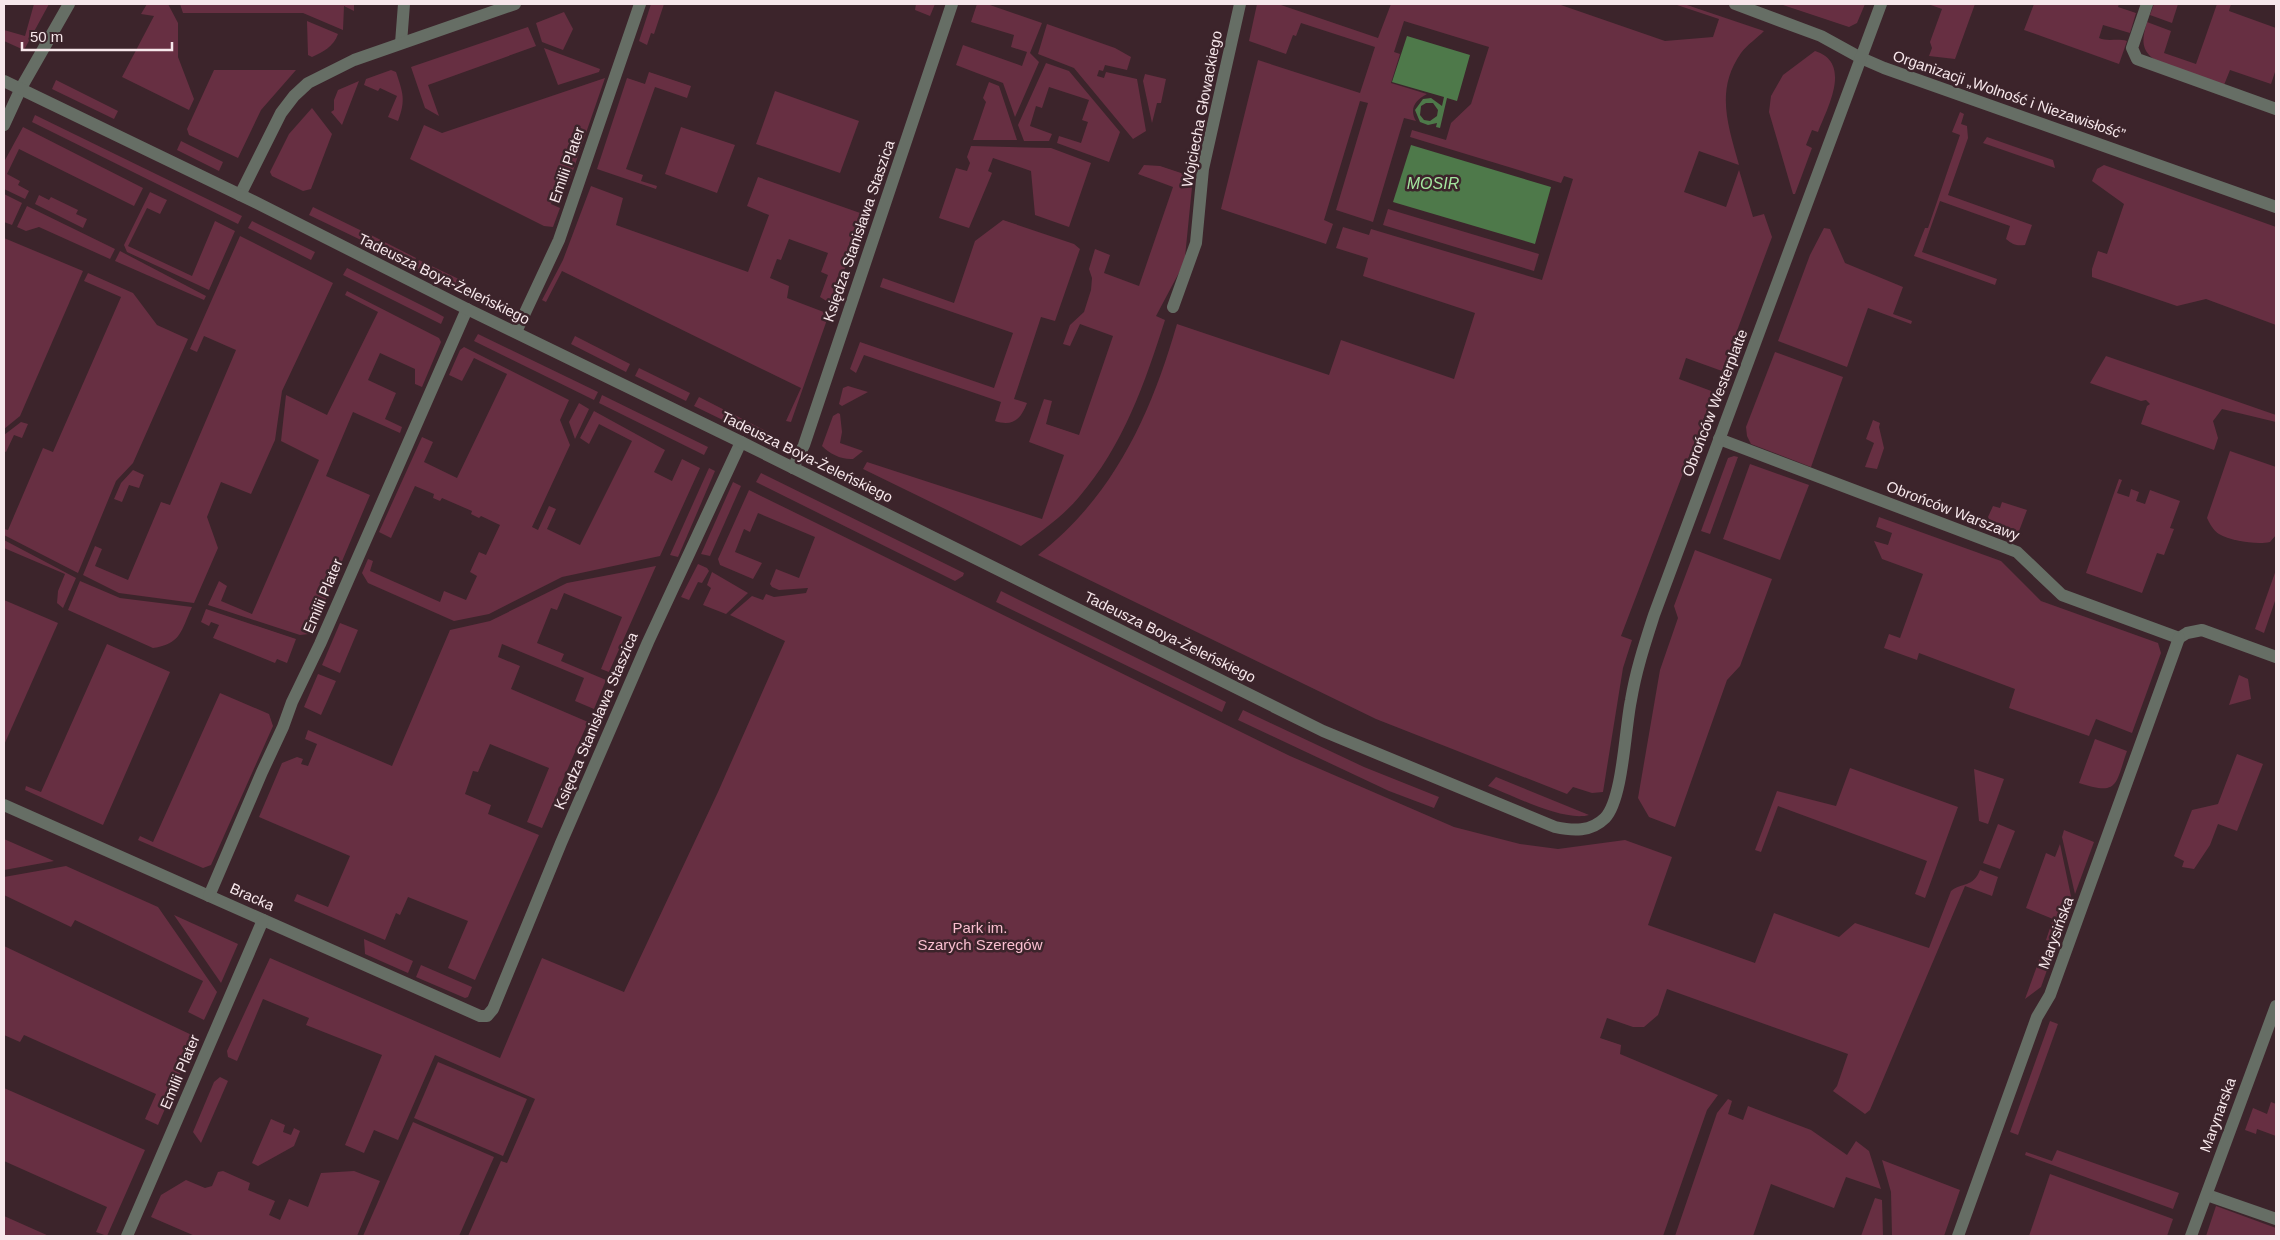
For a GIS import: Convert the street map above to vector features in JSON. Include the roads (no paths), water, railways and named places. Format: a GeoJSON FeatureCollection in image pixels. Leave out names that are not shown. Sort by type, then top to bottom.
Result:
{"type":"FeatureCollection","features":[{"type":"Feature","properties":{"kind":"street"},"geometry":{"type":"LineString","coordinates":[[4,125],[21,88],[69,4]]}},
{"type":"Feature","properties":{"kind":"street"},"geometry":{"type":"LineString","coordinates":[[401,43],[404,4]]}},
{"type":"Feature","properties":{"kind":"street"},"geometry":{"type":"LineString","coordinates":[[240,195],[276,122],[294,96],[308,83],[354,60],[515,4]]}},
{"type":"Feature","properties":{"kind":"street","name":"Emilii Plater"},"geometry":{"type":"LineString","coordinates":[[516,332],[559,240],[640,4]]}},
{"type":"Feature","properties":{"kind":"street","name":"Księdza Stanisława Staszica"},"geometry":{"type":"LineString","coordinates":[[792,468],[804,445],[952,4]]}},
{"type":"Feature","properties":{"kind":"street","name":"Wojciecha Głowackiego"},"geometry":{"type":"LineString","coordinates":[[1173,307],[1196,243],[1203,169],[1240,4]]}},
{"type":"Feature","properties":{"kind":"street","name":"Organizacji „Wolność i Niezawisłość”"},"geometry":{"type":"LineString","coordinates":[[1735,4],[1821,36],[1861,58],[2276,207]]}},
{"type":"Feature","properties":{"kind":"street","name":"Obrońców Westerplatte"},"geometry":{"type":"LineString","coordinates":[[1604,819],[1611,811],[1617,793],[1631,699],[1642,649],[1881,4]]}},
{"type":"Feature","properties":{"kind":"street"},"geometry":{"type":"LineString","coordinates":[[2147,4],[2132,48],[2137,59],[2276,109]]}},
{"type":"Feature","properties":{"kind":"street","name":"Tadeusza Boya-Żeleńskiego"},"geometry":{"type":"LineString","coordinates":[[4,81],[240,195],[467,310],[741,442],[1331,734],[1555,826],[1569,830],[1584,830],[1595,826],[1604,819]]}},
{"type":"Feature","properties":{"kind":"street","name":"Emilii Plater"},"geometry":{"type":"LineString","coordinates":[[209,896],[290,712],[292,702],[320,644],[467,310]]}},
{"type":"Feature","properties":{"kind":"street","name":"Obrońców Warszawy"},"geometry":{"type":"LineString","coordinates":[[1719,439],[2017,552],[2058,593],[2179,638]]}},
{"type":"Feature","properties":{"kind":"street","name":"Księdza Stanisława Staszica"},"geometry":{"type":"LineString","coordinates":[[488,1016],[493,1009],[561,844],[648,642],[741,442]]}},
{"type":"Feature","properties":{"kind":"street"},"geometry":{"type":"LineString","coordinates":[[2179,638],[2187,633],[2202,630],[2276,657]]}},
{"type":"Feature","properties":{"kind":"street","name":"Marysińska"},"geometry":{"type":"LineString","coordinates":[[1958,1236],[2037,1017],[2050,995],[2179,638]]}},
{"type":"Feature","properties":{"kind":"street","name":"Bracka"},"geometry":{"type":"LineString","coordinates":[[4,805],[480,1016],[488,1016]]}},
{"type":"Feature","properties":{"kind":"street","name":"Emilii Plater"},"geometry":{"type":"LineString","coordinates":[[127,1236],[263,920]]}},
{"type":"Feature","properties":{"kind":"street","name":"Marynarska"},"geometry":{"type":"LineString","coordinates":[[2191,1236],[2276,1006]]}},
{"type":"Feature","properties":{"kind":"street"},"geometry":{"type":"LineString","coordinates":[[2207,1195],[2276,1219]]}},
{"type":"Feature","properties":{"kind":"water"},"geometry":{"type":"Polygon","coordinates":[[[1407,36],[1470,55],[1457,101],[1447,98],[1440,128],[1436,127],[1437,123],[1428,125],[1420,122],[1415,110],[1423,99],[1431,98],[1442,106],[1444,97],[1392,82],[1407,36]],[[1426,103],[1421,106],[1420,115],[1424,120],[1430,121],[1437,116],[1438,110],[1433,103],[1426,103]]]}},
{"type":"Feature","properties":{"kind":"water","name":"MOSIR"},"geometry":{"type":"Polygon","coordinates":[[[1411,145],[1551,187],[1535,244],[1393,202],[1411,145]]]}},
{"type":"Feature","properties":{"kind":"park label","name":"Park im. Szarych Szeregów"},"geometry":{"type":"Point","coordinates":[980,936]}}]}
